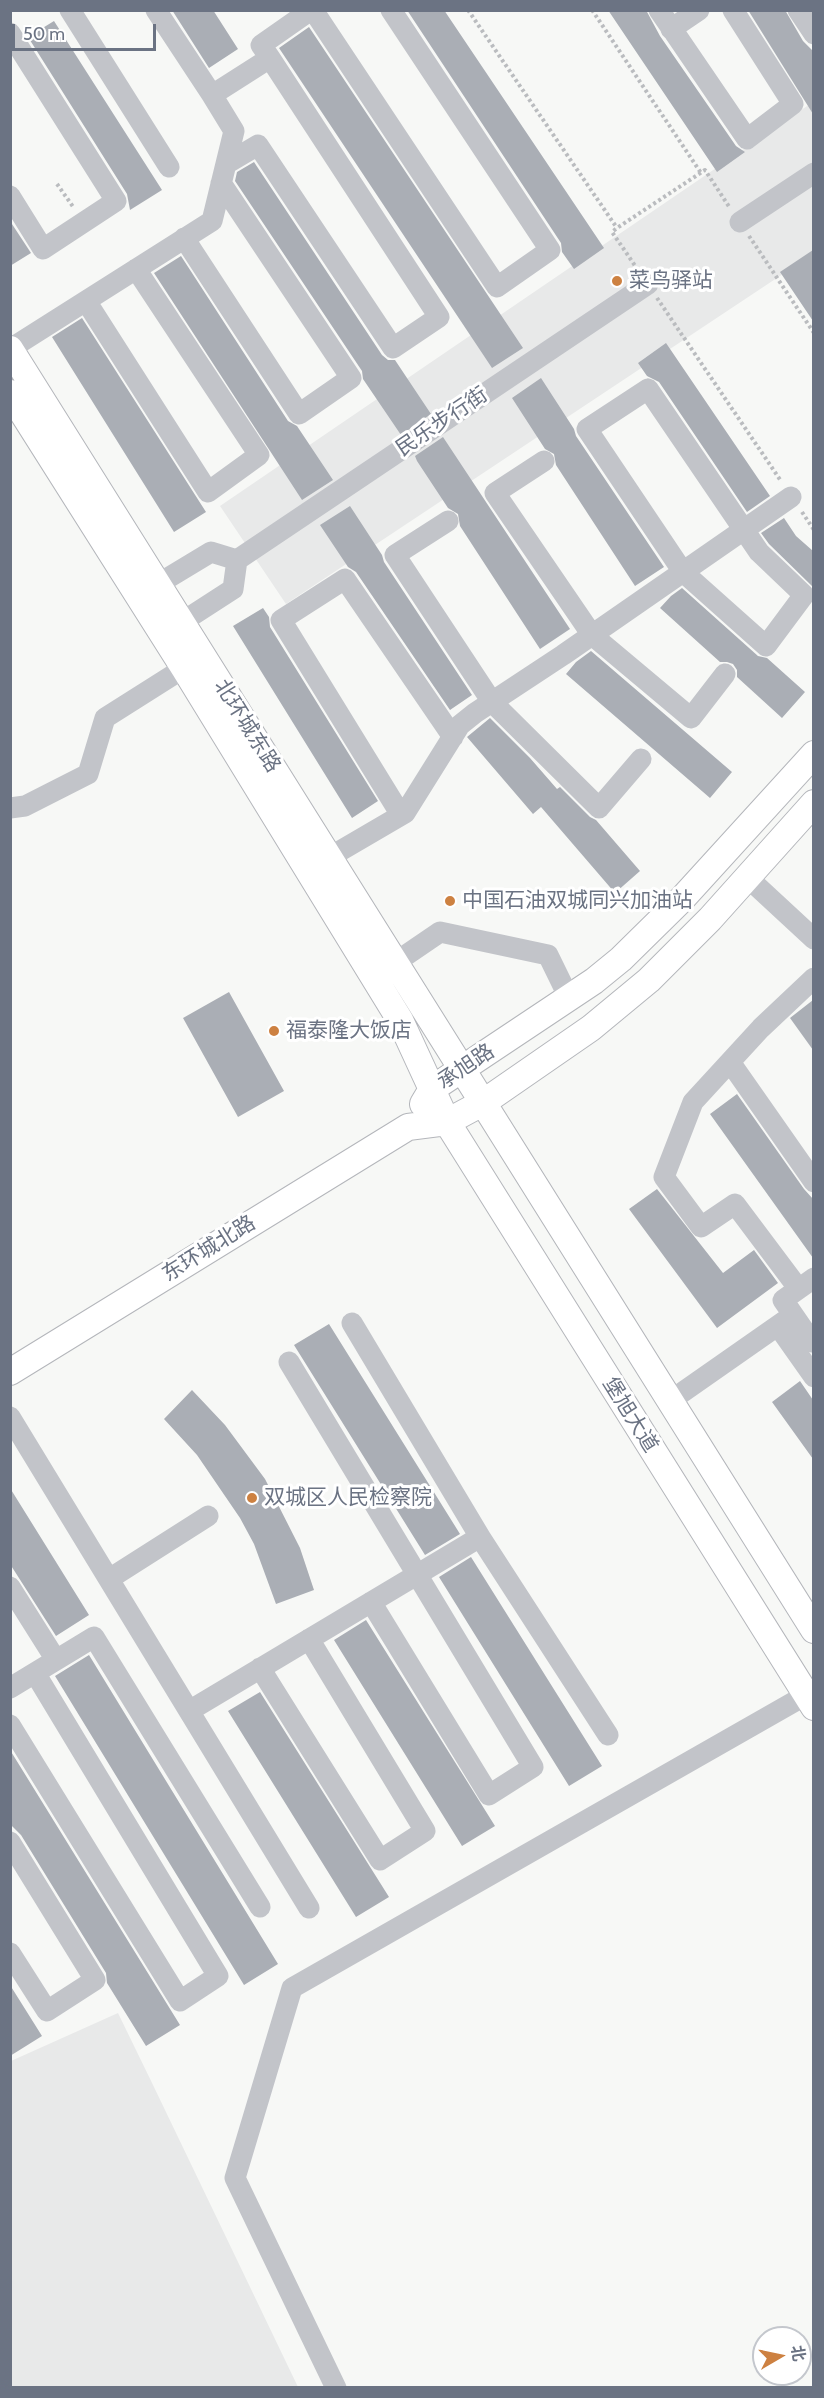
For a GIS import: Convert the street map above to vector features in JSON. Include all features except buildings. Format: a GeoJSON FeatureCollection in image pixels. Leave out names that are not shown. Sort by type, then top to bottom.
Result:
{"type":"FeatureCollection","features":[{"type":"Feature","properties":{"kind":"main road","name":"北环城东路"},"geometry":{"type":"LineString","coordinates":[[10,349],[182,622],[319,863],[400,1020],[447,1122]]}},
{"type":"Feature","properties":{"kind":"main road","name":"北环城东路"},"geometry":{"type":"LineString","coordinates":[[10,393],[184,668],[319,863],[396,962],[484,1102]]}},
{"type":"Feature","properties":{"kind":"main road","name":"承旭路"},"geometry":{"type":"LineString","coordinates":[[408,1127],[432,1089],[569,998],[621,959],[656,927],[813,754]]}},
{"type":"Feature","properties":{"kind":"main road","name":"承旭路"},"geometry":{"type":"LineString","coordinates":[[408,1127],[447,1122],[484,1102],[591,1028],[649,980],[710,919],[813,803]]}},
{"type":"Feature","properties":{"kind":"main road","name":"堡旭大道"},"geometry":{"type":"LineString","coordinates":[[484,1102],[813,1630]]}},
{"type":"Feature","properties":{"kind":"main road","name":"堡旭大道"},"geometry":{"type":"LineString","coordinates":[[447,1122],[810,1701]]}},
{"type":"Feature","properties":{"kind":"main road","name":"东环城北路"},"geometry":{"type":"LineString","coordinates":[[10,1372],[408,1127]]}},
{"type":"Feature","properties":{"kind":"street"},"geometry":{"type":"LineString","coordinates":[[70,10],[169,167]]}},
{"type":"Feature","properties":{"kind":"street"},"geometry":{"type":"LineString","coordinates":[[10,349],[212,221],[234,131],[156,10]]}},
{"type":"Feature","properties":{"kind":"street"},"geometry":{"type":"LineString","coordinates":[[223,174],[258,145],[393,348],[439,317],[261,45],[302,13],[496,286],[550,250],[391,10]]}},
{"type":"Feature","properties":{"kind":"street"},"geometry":{"type":"LineString","coordinates":[[659,10],[747,139],[794,104],[733,10]]}},
{"type":"Feature","properties":{"kind":"street"},"geometry":{"type":"LineString","coordinates":[[671,29],[699,10]]}},
{"type":"Feature","properties":{"kind":"street"},"geometry":{"type":"LineString","coordinates":[[798,10],[813,34]]}},
{"type":"Feature","properties":{"kind":"street"},"geometry":{"type":"LineString","coordinates":[[10,33],[116,201],[43,249],[10,196]]}},
{"type":"Feature","properties":{"kind":"street"},"geometry":{"type":"LineString","coordinates":[[212,94],[270,58]]}},
{"type":"Feature","properties":{"kind":"street"},"geometry":{"type":"LineString","coordinates":[[740,222],[813,173]]}},
{"type":"Feature","properties":{"kind":"street"},"geometry":{"type":"LineString","coordinates":[[184,238],[299,414],[351,378],[223,174]]}},
{"type":"Feature","properties":{"kind":"street"},"geometry":{"type":"LineString","coordinates":[[86,301],[208,492],[259,455],[136,269]]}},
{"type":"Feature","properties":{"kind":"street","name":"民乐步行街"},"geometry":{"type":"LineString","coordinates":[[237,560],[648,284]]}},
{"type":"Feature","properties":{"kind":"street"},"geometry":{"type":"LineString","coordinates":[[648,389],[745,530],[759,552],[804,595],[766,646],[683,572],[587,429],[648,389]]}},
{"type":"Feature","properties":{"kind":"street"},"geometry":{"type":"LineString","coordinates":[[544,461],[495,493],[592,635],[692,718],[725,674]]}},
{"type":"Feature","properties":{"kind":"street"},"geometry":{"type":"LineString","coordinates":[[319,863],[401,815],[413,802],[460,725],[791,497]]}},
{"type":"Feature","properties":{"kind":"street"},"geometry":{"type":"LineString","coordinates":[[448,521],[395,555],[492,702],[600,808],[641,759]]}},
{"type":"Feature","properties":{"kind":"street"},"geometry":{"type":"LineString","coordinates":[[158,585],[211,552],[237,560],[233,589],[182,622]]}},
{"type":"Feature","properties":{"kind":"street"},"geometry":{"type":"LineString","coordinates":[[401,815],[281,620],[345,579],[453,737]]}},
{"type":"Feature","properties":{"kind":"street"},"geometry":{"type":"LineString","coordinates":[[10,808],[25,806],[87,774],[105,718],[184,668]]}},
{"type":"Feature","properties":{"kind":"street"},"geometry":{"type":"LineString","coordinates":[[747,877],[813,939]]}},
{"type":"Feature","properties":{"kind":"street"},"geometry":{"type":"LineString","coordinates":[[396,962],[440,932],[548,955],[569,998]]}},
{"type":"Feature","properties":{"kind":"street"},"geometry":{"type":"LineString","coordinates":[[813,978],[693,1102],[664,1177],[701,1227],[735,1204],[806,1283],[783,1299],[785,1320],[813,1377]]}},
{"type":"Feature","properties":{"kind":"street"},"geometry":{"type":"LineString","coordinates":[[730,1062],[813,1182]]}},
{"type":"Feature","properties":{"kind":"street"},"geometry":{"type":"LineString","coordinates":[[670,1401],[785,1320]]}},
{"type":"Feature","properties":{"kind":"street"},"geometry":{"type":"LineString","coordinates":[[785,1320],[812,1342],[813,1340]]}},
{"type":"Feature","properties":{"kind":"street"},"geometry":{"type":"LineString","coordinates":[[352,1323],[480,1537],[608,1735]]}},
{"type":"Feature","properties":{"kind":"street"},"geometry":{"type":"LineString","coordinates":[[289,1362],[533,1767],[489,1795],[371,1602]]}},
{"type":"Feature","properties":{"kind":"street"},"geometry":{"type":"LineString","coordinates":[[10,1417],[309,1908]]}},
{"type":"Feature","properties":{"kind":"street"},"geometry":{"type":"LineString","coordinates":[[109,1579],[208,1516]]}},
{"type":"Feature","properties":{"kind":"street"},"geometry":{"type":"LineString","coordinates":[[189,1711],[480,1537]]}},
{"type":"Feature","properties":{"kind":"street"},"geometry":{"type":"LineString","coordinates":[[10,1587],[56,1660]]}},
{"type":"Feature","properties":{"kind":"street"},"geometry":{"type":"LineString","coordinates":[[10,1688],[94,1637],[260,1907]]}},
{"type":"Feature","properties":{"kind":"street"},"geometry":{"type":"LineString","coordinates":[[260,1668],[380,1860],[425,1831],[309,1639]]}},
{"type":"Feature","properties":{"kind":"street"},"geometry":{"type":"LineString","coordinates":[[10,1725],[180,2001],[218,1976],[35,1673]]}},
{"type":"Feature","properties":{"kind":"street"},"geometry":{"type":"LineString","coordinates":[[336,2388],[236,2178],[292,1988],[810,1701]]}},
{"type":"Feature","properties":{"kind":"street"},"geometry":{"type":"LineString","coordinates":[[10,1842],[95,1980],[47,2011],[10,1953]]}},
{"type":"Feature","properties":{"kind":"path"},"geometry":{"type":"LineString","coordinates":[[468,10],[617,228]]}},
{"type":"Feature","properties":{"kind":"path"},"geometry":{"type":"LineString","coordinates":[[592,10],[701,172]]}},
{"type":"Feature","properties":{"kind":"path"},"geometry":{"type":"LineString","coordinates":[[813,333],[705,170],[612,232],[813,530]]}},
{"type":"Feature","properties":{"kind":"path"},"geometry":{"type":"LineString","coordinates":[[57,184],[84,223]]}},
{"type":"Feature","properties":{"kind":"shaded area"},"geometry":{"type":"Polygon","coordinates":[[[813,102],[813,254],[286,604],[220,506],[813,102]]]}},
{"type":"Feature","properties":{"kind":"shaded area"},"geometry":{"type":"Polygon","coordinates":[[[118,2013],[298,2387],[11,2387],[11,2061],[118,2013]]]}},
{"type":"Feature","properties":{"kind":"place","name":"菜鸟驿站"},"geometry":{"type":"Point","coordinates":[617,281]}},
{"type":"Feature","properties":{"kind":"place","name":"中国石油双城同兴加油站"},"geometry":{"type":"Point","coordinates":[450,901]}},
{"type":"Feature","properties":{"kind":"place","name":"福泰隆大饭店"},"geometry":{"type":"Point","coordinates":[274,1031]}},
{"type":"Feature","properties":{"kind":"place","name":"双城区人民检察院"},"geometry":{"type":"Point","coordinates":[252,1498]}}]}
